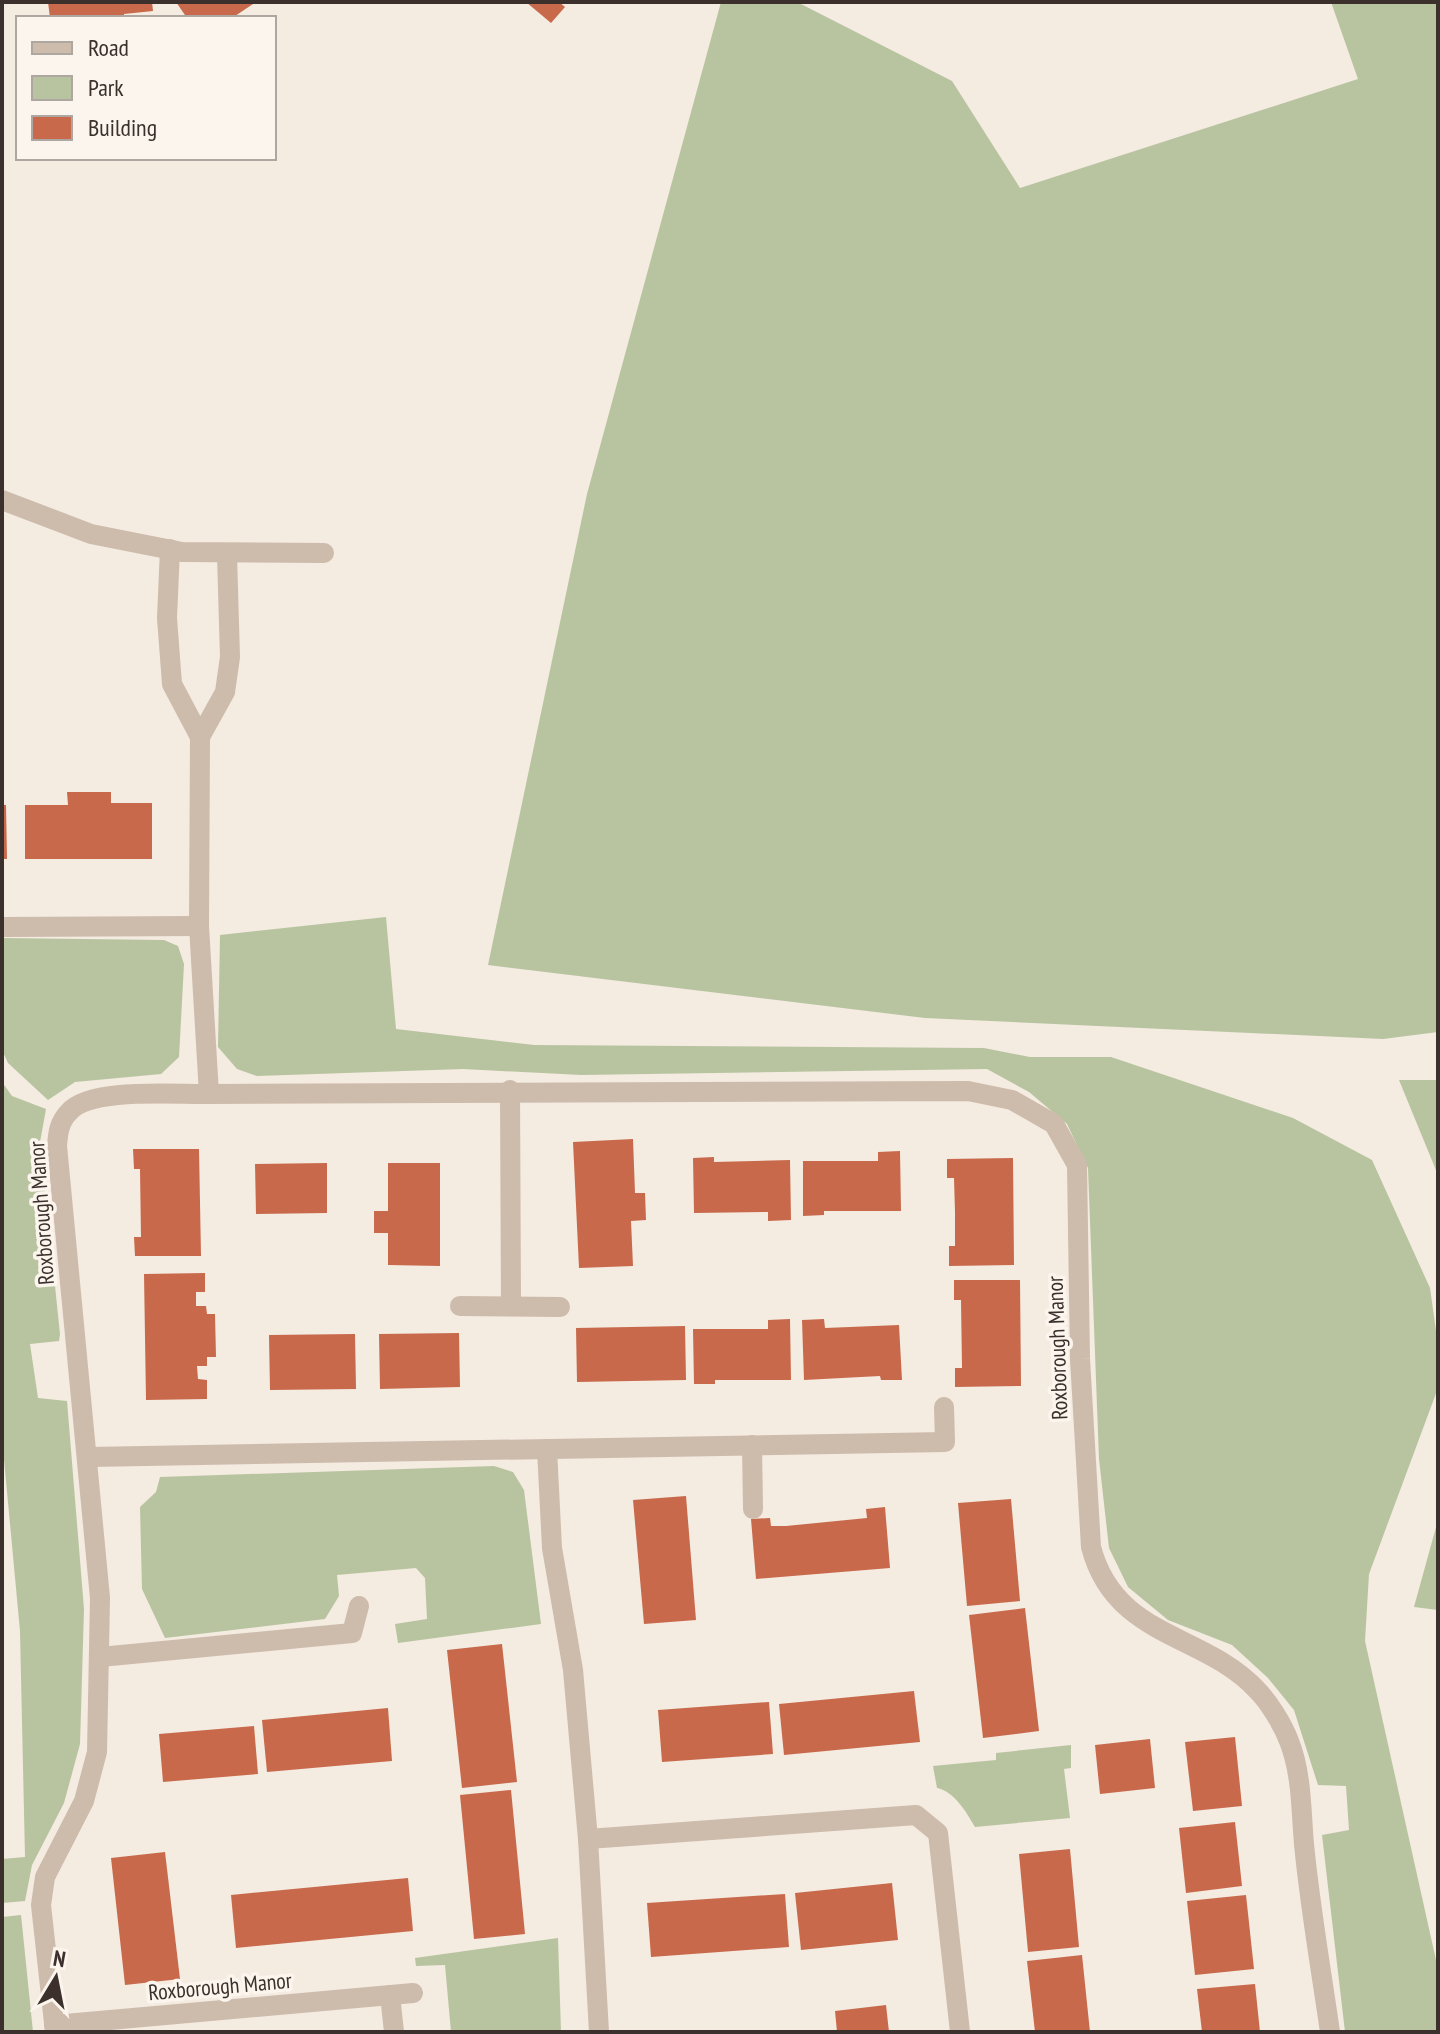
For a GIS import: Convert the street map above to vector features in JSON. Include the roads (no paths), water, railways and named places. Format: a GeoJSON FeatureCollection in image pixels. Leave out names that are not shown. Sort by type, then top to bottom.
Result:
{"type":"FeatureCollection","features":[{"type":"Feature","properties":{"kind":"street"},"geometry":{"type":"LineString","coordinates":[[2,500],[91,534],[170,549],[227,555],[324,553]]}},
{"type":"Feature","properties":{"kind":"street"},"geometry":{"type":"LineString","coordinates":[[170,549],[167,618],[172,684],[200,737],[199,926],[209,1094]]}},
{"type":"Feature","properties":{"kind":"street"},"geometry":{"type":"LineString","coordinates":[[200,737],[225,692],[227,681],[230,657],[227,555]]}},
{"type":"Feature","properties":{"kind":"street"},"geometry":{"type":"LineString","coordinates":[[2,927],[199,926]]}},
{"type":"Feature","properties":{"kind":"street"},"geometry":{"type":"LineString","coordinates":[[510,1090],[511,1306]]}},
{"type":"Feature","properties":{"kind":"street","name":"Roxborough Manor"},"geometry":{"type":"LineString","coordinates":[[413,1993],[54,2028],[41,1905],[45,1877],[84,1801],[97,1752],[100,1598],[89,1457],[57,1146],[59,1126],[70,1109],[89,1099],[209,1094],[510,1090],[968,1091],[1012,1100],[1054,1124],[1077,1165],[1081,1396],[1091,1547],[1096,1565],[1124,1605],[1167,1636],[1241,1675],[1258,1691],[1289,1739],[1299,1774],[1304,1845],[1330,2032]]}},
{"type":"Feature","properties":{"kind":"street"},"geometry":{"type":"LineString","coordinates":[[460,1306],[560,1307]]}},
{"type":"Feature","properties":{"kind":"street"},"geometry":{"type":"LineString","coordinates":[[89,1457],[945,1442],[944,1407]]}},
{"type":"Feature","properties":{"kind":"street"},"geometry":{"type":"LineString","coordinates":[[752,1445],[753,1509]]}},
{"type":"Feature","properties":{"kind":"street"},"geometry":{"type":"LineString","coordinates":[[547,1449],[552,1548],[585,1728],[599,2032]]}},
{"type":"Feature","properties":{"kind":"street"},"geometry":{"type":"LineString","coordinates":[[100,1657],[352,1633],[359,1606]]}},
{"type":"Feature","properties":{"kind":"street"},"geometry":{"type":"LineString","coordinates":[[588,1839],[916,1815],[938,1833],[960,2032]]}},
{"type":"Feature","properties":{"kind":"street"},"geometry":{"type":"LineString","coordinates":[[390,1995],[394,2032]]}}]}
